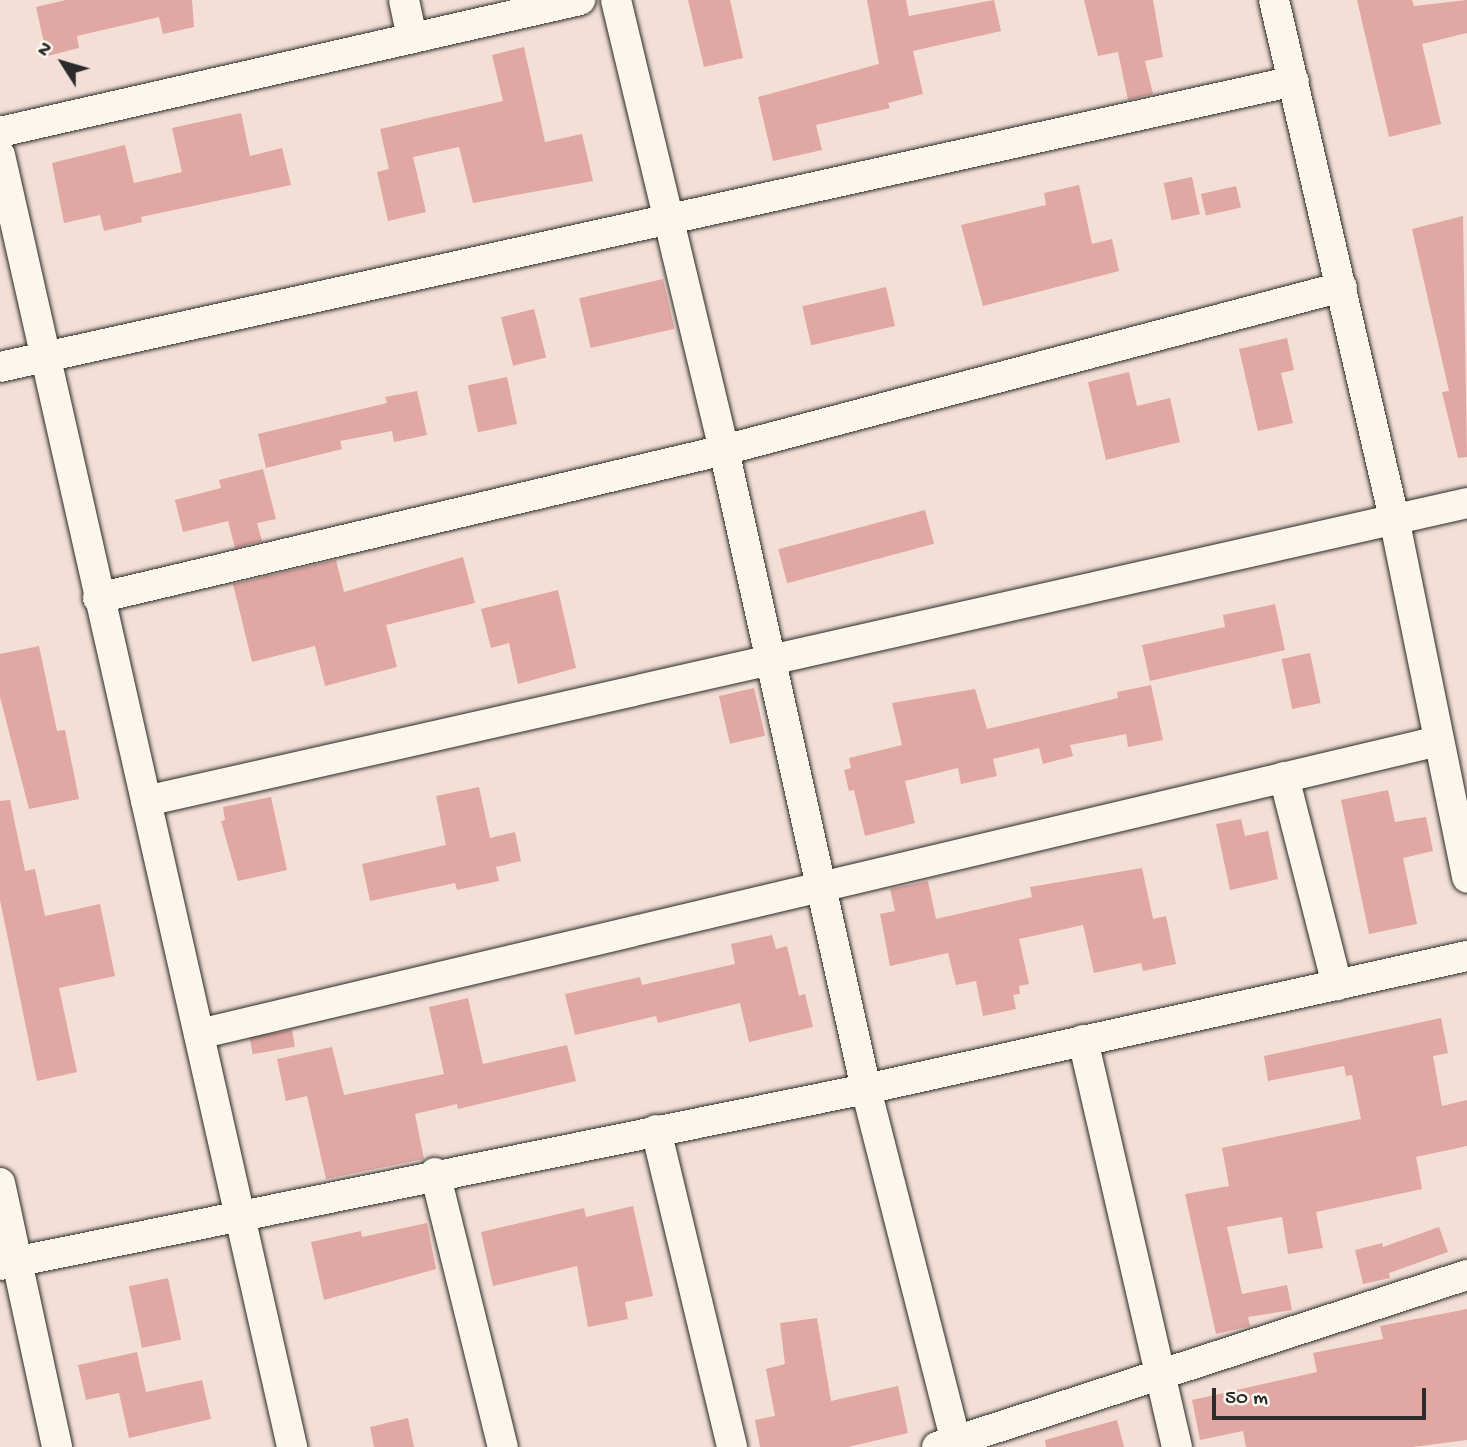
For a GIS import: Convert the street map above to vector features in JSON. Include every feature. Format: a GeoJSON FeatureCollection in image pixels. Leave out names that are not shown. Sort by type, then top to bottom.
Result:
{"type":"FeatureCollection","features":[{"type":"Feature","properties":{"kind":"street"},"geometry":{"type":"LineString","coordinates":[[404,0],[412,38]]}},
{"type":"Feature","properties":{"kind":"street"},"geometry":{"type":"LineString","coordinates":[[0,132],[580,0]]}},
{"type":"Feature","properties":{"kind":"street"},"geometry":{"type":"LineString","coordinates":[[616,0],[666,219],[724,450],[768,662],[950,1446],[1467,1276]]}},
{"type":"Feature","properties":{"kind":"street"},"geometry":{"type":"LineString","coordinates":[[1274,0],[1394,518],[1467,878]]}},
{"type":"Feature","properties":{"kind":"street"},"geometry":{"type":"LineString","coordinates":[[0,367],[1294,81]]}},
{"type":"Feature","properties":{"kind":"street"},"geometry":{"type":"LineString","coordinates":[[0,155],[292,1447]]}},
{"type":"Feature","properties":{"kind":"street"},"geometry":{"type":"LineString","coordinates":[[98,598],[724,450],[1342,287]]}},
{"type":"Feature","properties":{"kind":"street"},"geometry":{"type":"LineString","coordinates":[[146,802],[1467,503]]}},
{"type":"Feature","properties":{"kind":"street"},"geometry":{"type":"LineString","coordinates":[[199,1034],[1438,741]]}},
{"type":"Feature","properties":{"kind":"street"},"geometry":{"type":"LineString","coordinates":[[1284,777],[1337,985]]}},
{"type":"Feature","properties":{"kind":"street"},"geometry":{"type":"LineString","coordinates":[[8,1263],[239,1212],[866,1089],[1467,956]]}},
{"type":"Feature","properties":{"kind":"street"},"geometry":{"type":"LineString","coordinates":[[1083,1040],[1177,1447]]}},
{"type":"Feature","properties":{"kind":"street"},"geometry":{"type":"LineString","coordinates":[[656,1130],[732,1447]]}},
{"type":"Feature","properties":{"kind":"street"},"geometry":{"type":"LineString","coordinates":[[435,1173],[503,1447]]}},
{"type":"Feature","properties":{"kind":"street"},"geometry":{"type":"LineString","coordinates":[[0,1183],[8,1263],[57,1447]]}},
{"type":"Feature","properties":{"kind":"building"},"geometry":{"type":"Polygon","coordinates":[[[66,0],[192,0],[194,27],[163,34],[159,17],[77,36],[79,48],[47,56],[36,7],[66,0]]]}},
{"type":"Feature","properties":{"kind":"building"},"geometry":{"type":"Polygon","coordinates":[[[688,0],[730,0],[743,58],[704,67],[688,0]]]}},
{"type":"Feature","properties":{"kind":"building"},"geometry":{"type":"Polygon","coordinates":[[[867,0],[906,0],[909,16],[994,0],[1001,31],[913,51],[923,94],[888,103],[890,108],[816,125],[822,150],[773,161],[758,97],[879,64],[867,0]]]}},
{"type":"Feature","properties":{"kind":"building"},"geometry":{"type":"Polygon","coordinates":[[[1084,0],[1153,0],[1163,57],[1145,61],[1153,94],[1128,100],[1118,52],[1098,56],[1084,0]]]}},
{"type":"Feature","properties":{"kind":"building"},"geometry":{"type":"Polygon","coordinates":[[[1357,0],[1412,0],[1414,6],[1467,0],[1467,33],[1422,44],[1441,124],[1389,137],[1357,0]]]}},
{"type":"Feature","properties":{"kind":"building"},"geometry":{"type":"Polygon","coordinates":[[[524,47],[545,142],[582,134],[593,181],[473,203],[459,147],[413,157],[426,212],[388,221],[377,172],[389,169],[380,129],[503,101],[492,55],[524,47]]]}},
{"type":"Feature","properties":{"kind":"building"},"geometry":{"type":"Polygon","coordinates":[[[241,113],[250,156],[282,148],[291,185],[141,217],[142,222],[104,231],[100,215],[64,223],[52,163],[125,145],[134,183],[182,172],[172,128],[241,113]]]}},
{"type":"Feature","properties":{"kind":"building"},"geometry":{"type":"Polygon","coordinates":[[[1192,177],[1200,214],[1172,220],[1164,183],[1192,177]]]}},
{"type":"Feature","properties":{"kind":"building"},"geometry":{"type":"Polygon","coordinates":[[[1079,185],[1092,244],[1112,239],[1119,271],[983,306],[961,225],[1046,205],[1044,193],[1079,185]]]}},
{"type":"Feature","properties":{"kind":"building"},"geometry":{"type":"Polygon","coordinates":[[[1236,186],[1241,207],[1206,216],[1201,194],[1236,186]]]}},
{"type":"Feature","properties":{"kind":"building"},"geometry":{"type":"Polygon","coordinates":[[[1463,216],[1467,457],[1458,458],[1442,392],[1449,391],[1412,229],[1463,216]]]}},
{"type":"Feature","properties":{"kind":"building"},"geometry":{"type":"Polygon","coordinates":[[[663,279],[674,329],[591,348],[579,298],[663,279]]]}},
{"type":"Feature","properties":{"kind":"building"},"geometry":{"type":"Polygon","coordinates":[[[886,287],[895,326],[811,345],[802,306],[886,287]]]}},
{"type":"Feature","properties":{"kind":"building"},"geometry":{"type":"Polygon","coordinates":[[[534,309],[546,358],[513,366],[501,317],[534,309]]]}},
{"type":"Feature","properties":{"kind":"building"},"geometry":{"type":"Polygon","coordinates":[[[1287,338],[1294,370],[1281,373],[1293,423],[1258,431],[1239,349],[1287,338]]]}},
{"type":"Feature","properties":{"kind":"building"},"geometry":{"type":"Polygon","coordinates":[[[1129,372],[1137,406],[1170,398],[1180,442],[1106,460],[1088,382],[1129,372]]]}},
{"type":"Feature","properties":{"kind":"building"},"geometry":{"type":"Polygon","coordinates":[[[507,377],[517,424],[478,432],[468,385],[507,377]]]}},
{"type":"Feature","properties":{"kind":"building"},"geometry":{"type":"Polygon","coordinates":[[[417,391],[427,435],[394,442],[392,431],[340,441],[342,449],[266,468],[258,434],[387,403],[385,397],[417,391]]]}},
{"type":"Feature","properties":{"kind":"building"},"geometry":{"type":"Polygon","coordinates":[[[263,469],[276,519],[257,523],[262,541],[235,548],[228,521],[183,532],[175,500],[221,488],[219,480],[263,469]]]}},
{"type":"Feature","properties":{"kind":"building"},"geometry":{"type":"Polygon","coordinates":[[[925,510],[934,544],[787,583],[778,549],[925,510]]]}},
{"type":"Feature","properties":{"kind":"building"},"geometry":{"type":"Polygon","coordinates":[[[463,557],[475,603],[386,625],[397,667],[325,686],[315,646],[252,662],[233,584],[336,560],[344,592],[463,557]]]}},
{"type":"Feature","properties":{"kind":"building"},"geometry":{"type":"Polygon","coordinates":[[[558,590],[576,668],[518,684],[509,643],[491,648],[481,609],[558,590]]]}},
{"type":"Feature","properties":{"kind":"building"},"geometry":{"type":"Polygon","coordinates":[[[1275,604],[1285,650],[1150,681],[1142,645],[1225,627],[1223,615],[1275,604]]]}},
{"type":"Feature","properties":{"kind":"building"},"geometry":{"type":"Polygon","coordinates":[[[39,646],[57,731],[65,730],[79,799],[29,809],[0,697],[0,654],[39,646]]]}},
{"type":"Feature","properties":{"kind":"building"},"geometry":{"type":"Polygon","coordinates":[[[1310,653],[1321,703],[1292,709],[1282,659],[1310,653]]]}},
{"type":"Feature","properties":{"kind":"building"},"geometry":{"type":"Polygon","coordinates":[[[1151,685],[1163,740],[1128,747],[1126,734],[1070,745],[1073,756],[1043,764],[1039,748],[993,759],[997,776],[961,784],[958,768],[905,781],[915,823],[865,836],[854,790],[849,791],[844,770],[851,768],[849,758],[902,745],[892,703],[975,689],[987,729],[1118,698],[1117,692],[1151,685]]]}},
{"type":"Feature","properties":{"kind":"building"},"geometry":{"type":"Polygon","coordinates":[[[754,688],[765,736],[730,744],[719,696],[754,688]]]}},
{"type":"Feature","properties":{"kind":"building"},"geometry":{"type":"Polygon","coordinates":[[[479,787],[490,838],[515,832],[521,861],[496,867],[499,881],[457,890],[455,883],[370,901],[362,864],[446,845],[436,796],[479,787]]]}},
{"type":"Feature","properties":{"kind":"building"},"geometry":{"type":"Polygon","coordinates":[[[1388,790],[1395,822],[1426,817],[1433,851],[1403,858],[1417,924],[1369,934],[1341,800],[1388,790]]]}},
{"type":"Feature","properties":{"kind":"building"},"geometry":{"type":"Polygon","coordinates":[[[271,797],[287,870],[238,881],[221,821],[225,820],[223,807],[271,797]]]}},
{"type":"Feature","properties":{"kind":"building"},"geometry":{"type":"Polygon","coordinates":[[[10,800],[25,871],[35,869],[45,916],[100,904],[115,976],[59,988],[77,1072],[37,1081],[0,900],[0,801],[10,800]]]}},
{"type":"Feature","properties":{"kind":"building"},"geometry":{"type":"Polygon","coordinates":[[[1241,819],[1245,836],[1268,831],[1278,879],[1230,890],[1216,824],[1241,819]]]}},
{"type":"Feature","properties":{"kind":"building"},"geometry":{"type":"Polygon","coordinates":[[[1142,868],[1153,919],[1166,916],[1176,964],[1143,971],[1141,963],[1094,973],[1083,925],[1019,939],[1029,984],[1019,986],[1020,994],[1013,995],[1016,1009],[983,1016],[976,981],[956,985],[948,953],[890,966],[880,914],[895,911],[890,889],[928,881],[936,919],[1032,897],[1030,887],[1142,868]]]}},
{"type":"Feature","properties":{"kind":"building"},"geometry":{"type":"Polygon","coordinates":[[[772,935],[776,949],[787,946],[799,996],[805,994],[813,1027],[749,1042],[740,1003],[658,1023],[656,1016],[575,1035],[565,994],[640,977],[642,985],[735,964],[731,944],[772,935]]]}},
{"type":"Feature","properties":{"kind":"building"},"geometry":{"type":"Polygon","coordinates":[[[468,998],[483,1064],[567,1045],[576,1081],[458,1109],[457,1104],[415,1114],[424,1159],[326,1179],[307,1096],[286,1101],[277,1059],[332,1047],[344,1095],[444,1074],[429,1007],[468,998]]]}},
{"type":"Feature","properties":{"kind":"building"},"geometry":{"type":"Polygon","coordinates":[[[1441,1018],[1448,1053],[1433,1056],[1442,1106],[1467,1100],[1467,1146],[1416,1157],[1422,1189],[1316,1212],[1323,1248],[1288,1254],[1282,1217],[1227,1227],[1242,1294],[1287,1285],[1292,1310],[1248,1317],[1250,1326],[1216,1334],[1185,1194],[1229,1186],[1222,1148],[1361,1119],[1352,1075],[1346,1076],[1344,1066],[1268,1081],[1264,1056],[1441,1018]]]}},
{"type":"Feature","properties":{"kind":"building"},"geometry":{"type":"Polygon","coordinates":[[[292,1030],[295,1047],[253,1054],[250,1037],[292,1030]]]}},
{"type":"Feature","properties":{"kind":"building"},"geometry":{"type":"Polygon","coordinates":[[[633,1206],[653,1296],[625,1302],[628,1319],[588,1327],[577,1266],[493,1286],[481,1232],[584,1208],[586,1217],[633,1206]]]}},
{"type":"Feature","properties":{"kind":"building"},"geometry":{"type":"Polygon","coordinates":[[[427,1223],[436,1269],[324,1300],[311,1242],[361,1231],[362,1237],[427,1223]]]}},
{"type":"Feature","properties":{"kind":"building"},"geometry":{"type":"Polygon","coordinates":[[[1439,1227],[1448,1252],[1389,1273],[1390,1278],[1363,1284],[1355,1250],[1382,1243],[1383,1247],[1439,1227]]]}},
{"type":"Feature","properties":{"kind":"building"},"geometry":{"type":"Polygon","coordinates":[[[168,1278],[181,1340],[142,1348],[129,1286],[168,1278]]]}},
{"type":"Feature","properties":{"kind":"building"},"geometry":{"type":"Polygon","coordinates":[[[1467,1309],[1467,1440],[1413,1447],[1246,1447],[1243,1431],[1200,1440],[1192,1400],[1317,1372],[1313,1353],[1383,1339],[1380,1326],[1467,1309]]]}},
{"type":"Feature","properties":{"kind":"building"},"geometry":{"type":"Polygon","coordinates":[[[817,1318],[831,1401],[898,1386],[908,1433],[848,1447],[760,1447],[755,1420],[775,1416],[766,1369],[785,1364],[780,1323],[817,1318]]]}},
{"type":"Feature","properties":{"kind":"building"},"geometry":{"type":"Polygon","coordinates":[[[137,1352],[146,1392],[202,1380],[211,1419],[129,1438],[119,1393],[86,1400],[78,1365],[137,1352]]]}},
{"type":"Feature","properties":{"kind":"building"},"geometry":{"type":"Polygon","coordinates":[[[408,1418],[414,1447],[374,1447],[370,1427],[408,1418]]]}},
{"type":"Feature","properties":{"kind":"building"},"geometry":{"type":"Polygon","coordinates":[[[1117,1420],[1124,1447],[1046,1447],[1045,1440],[1117,1420]]]}}]}
